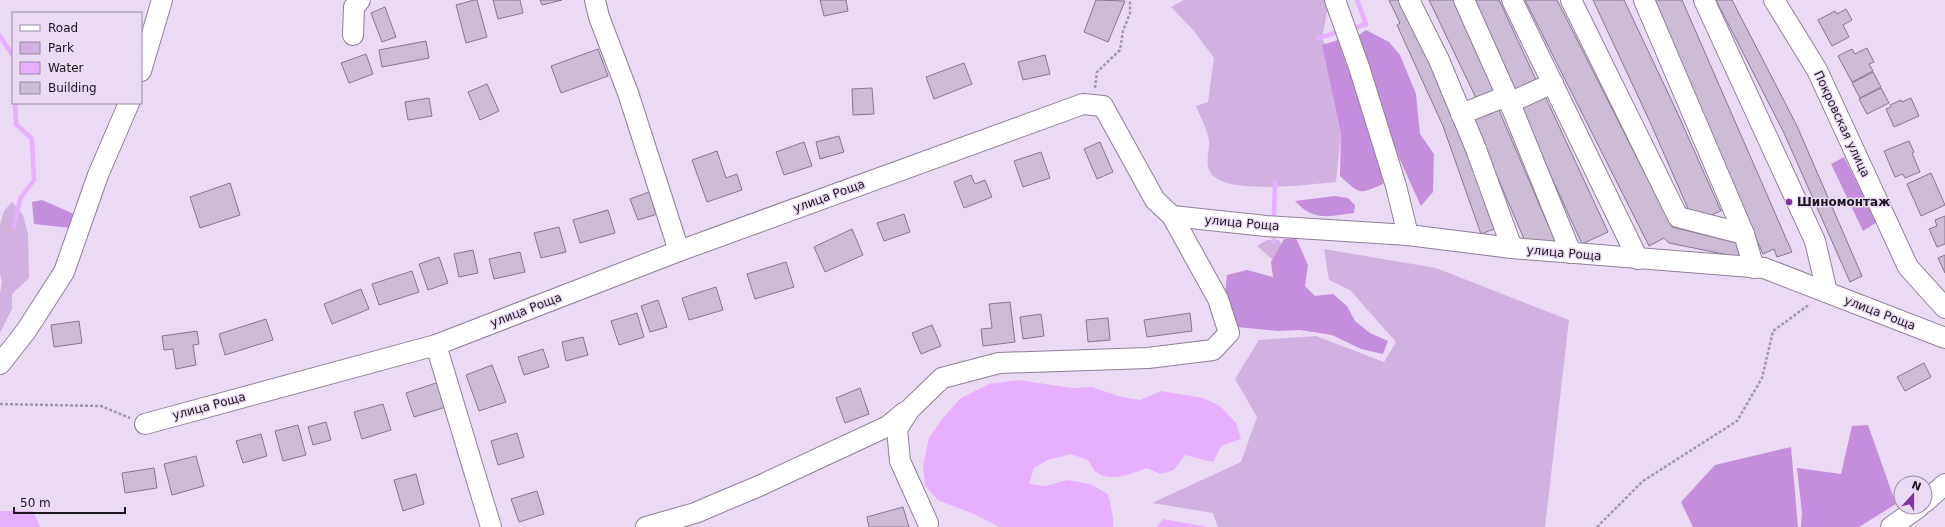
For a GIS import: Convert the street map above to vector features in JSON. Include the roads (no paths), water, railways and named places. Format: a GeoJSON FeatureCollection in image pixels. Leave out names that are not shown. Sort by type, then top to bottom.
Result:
{"type":"FeatureCollection","features":[{"type":"Feature","properties":{"kind":"street"},"geometry":{"type":"LineString","coordinates":[[142,67],[162,0]]}},
{"type":"Feature","properties":{"kind":"street"},"geometry":{"type":"LineString","coordinates":[[353,35],[354,7],[360,0]]}},
{"type":"Feature","properties":{"kind":"street"},"geometry":{"type":"LineString","coordinates":[[595,0],[599,17],[628,93],[679,251]]}},
{"type":"Feature","properties":{"kind":"street"},"geometry":{"type":"LineString","coordinates":[[1335,0],[1360,67],[1396,186],[1408,235]]}},
{"type":"Feature","properties":{"kind":"street"},"geometry":{"type":"LineString","coordinates":[[1409,0],[1439,60],[1462,114],[1512,248]]}},
{"type":"Feature","properties":{"kind":"street"},"geometry":{"type":"LineString","coordinates":[[1464,0],[1508,100],[1571,253]]}},
{"type":"Feature","properties":{"kind":"street"},"geometry":{"type":"LineString","coordinates":[[1512,0],[1638,259]]}},
{"type":"Feature","properties":{"kind":"street"},"geometry":{"type":"LineString","coordinates":[[1571,0],[1678,216],[1744,234]]}},
{"type":"Feature","properties":{"kind":"street"},"geometry":{"type":"LineString","coordinates":[[1644,0],[1744,234],[1754,268]]}},
{"type":"Feature","properties":{"kind":"street"},"geometry":{"type":"LineString","coordinates":[[1704,0],[1815,241],[1826,292]]}},
{"type":"Feature","properties":{"kind":"street","name":"Покровская улица"},"geometry":{"type":"LineString","coordinates":[[1774,0],[1817,70],[1908,267],[1945,308]]}},
{"type":"Feature","properties":{"kind":"street"},"geometry":{"type":"LineString","coordinates":[[1462,114],[1508,100],[1553,83]]}},
{"type":"Feature","properties":{"kind":"street"},"geometry":{"type":"LineString","coordinates":[[0,364],[26,332],[64,272],[98,175],[129,104]]}},
{"type":"Feature","properties":{"kind":"street","name":"улица Роща"},"geometry":{"type":"LineString","coordinates":[[145,424],[436,345],[679,251],[1083,104],[1103,106],[1155,200],[1172,216],[1266,226],[1408,235],[1512,248],[1764,268],[1945,338]]}},
{"type":"Feature","properties":{"kind":"street"},"geometry":{"type":"LineString","coordinates":[[646,527],[695,512],[759,486],[888,426],[910,409],[942,378],[999,364],[1148,358],[1213,350],[1230,333],[1218,298],[1172,216]]}},
{"type":"Feature","properties":{"kind":"street"},"geometry":{"type":"LineString","coordinates":[[436,345],[491,527]]}},
{"type":"Feature","properties":{"kind":"street"},"geometry":{"type":"LineString","coordinates":[[910,409],[897,429],[900,461],[928,523]]}},
{"type":"Feature","properties":{"kind":"street"},"geometry":{"type":"LineString","coordinates":[[1933,495],[1945,484]]}},
{"type":"Feature","properties":{"kind":"street"},"geometry":{"type":"LineString","coordinates":[[1891,527],[1908,515]]}},
{"type":"Feature","properties":{"kind":"water"},"geometry":{"type":"Polygon","coordinates":[[[1019,380],[1071,388],[1092,387],[1118,396],[1140,400],[1161,391],[1203,398],[1220,406],[1236,423],[1241,439],[1221,446],[1213,462],[1185,455],[1174,470],[1160,474],[1147,468],[1121,476],[1107,477],[1095,471],[1088,460],[1071,454],[1048,460],[1034,468],[1029,484],[1046,486],[1067,480],[1090,484],[1108,494],[1113,517],[1113,527],[1000,527],[976,515],[938,500],[925,486],[923,466],[929,438],[943,418],[961,398],[989,384],[1019,380]]]}},
{"type":"Feature","properties":{"kind":"water"},"geometry":{"type":"Polygon","coordinates":[[[0,511],[33,511],[40,527],[0,527],[0,511]]]}},
{"type":"Feature","properties":{"kind":"water"},"geometry":{"type":"Polygon","coordinates":[[[1163,519],[1207,527],[1157,527],[1163,519]]]}},
{"type":"Feature","properties":{"kind":"waterway"},"geometry":{"type":"LineString","coordinates":[[1357,0],[1366,24],[1357,27]]}},
{"type":"Feature","properties":{"kind":"waterway"},"geometry":{"type":"LineString","coordinates":[[1318,38],[1335,33]]}},
{"type":"Feature","properties":{"kind":"waterway"},"geometry":{"type":"LineString","coordinates":[[0,36],[12,54]]}},
{"type":"Feature","properties":{"kind":"waterway"},"geometry":{"type":"LineString","coordinates":[[14,227],[20,199],[34,180],[32,139],[16,124],[15,104]]}},
{"type":"Feature","properties":{"kind":"waterway"},"geometry":{"type":"LineString","coordinates":[[1274,214],[1275,182]]}},
{"type":"Feature","properties":{"kind":"waterway"},"geometry":{"type":"LineString","coordinates":[[1274,233],[1274,242]]}},
{"type":"Feature","properties":{"kind":"place","name":"Шиномонтаж"},"geometry":{"type":"Point","coordinates":[1789,202]}}]}
